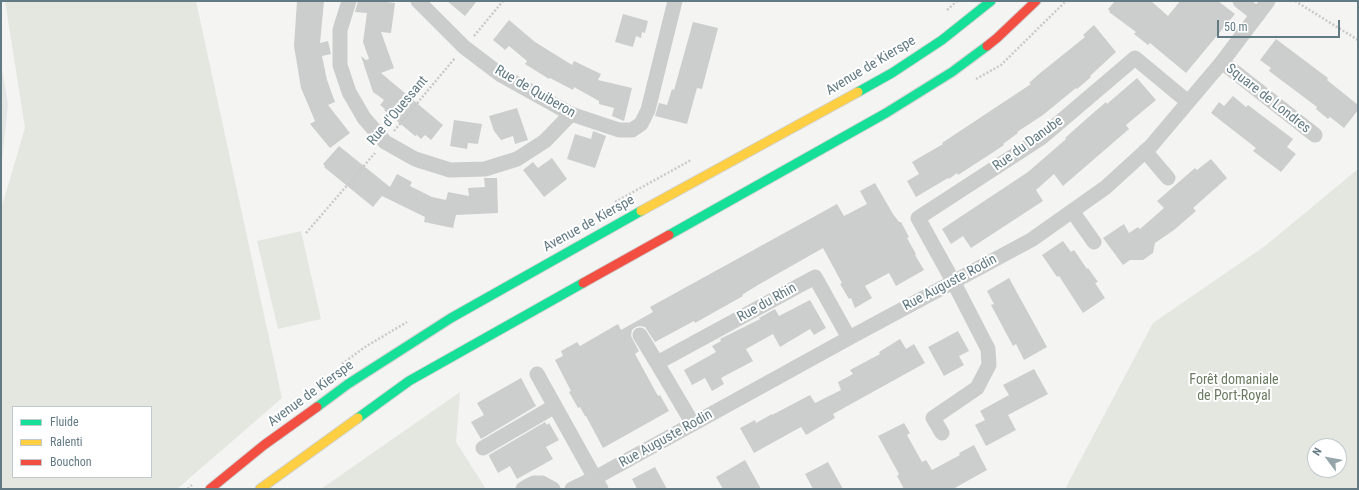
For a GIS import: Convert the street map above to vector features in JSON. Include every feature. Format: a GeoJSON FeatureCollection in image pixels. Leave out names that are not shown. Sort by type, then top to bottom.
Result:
{"type":"FeatureCollection","features":[{"type":"Feature","properties":{"kind":"main road","name":"Avenue de Kierspe"},"geometry":{"type":"LineString","coordinates":[[210,489],[264,446],[348,384],[451,318],[575,247],[892,73],[942,40],[992,1]]}},
{"type":"Feature","properties":{"kind":"main road"},"geometry":{"type":"LineString","coordinates":[[260,489],[409,381],[886,113],[952,72],[997,38],[1036,1]]}},
{"type":"Feature","properties":{"kind":"street"},"geometry":{"type":"LineString","coordinates":[[349,1],[340,30],[340,65],[349,92],[364,118],[385,142],[415,160],[450,170],[486,168],[518,159],[545,141],[571,114]]}},
{"type":"Feature","properties":{"kind":"street","name":"Rue de Quiberon"},"geometry":{"type":"LineString","coordinates":[[418,1],[464,47],[501,75],[571,114],[619,130],[632,130],[641,124],[648,110],[675,1]]}},
{"type":"Feature","properties":{"kind":"street"},"geometry":{"type":"LineString","coordinates":[[1240,1],[1258,15]]}},
{"type":"Feature","properties":{"kind":"street","name":"Rue Auguste Rodin"},"geometry":{"type":"LineString","coordinates":[[572,489],[598,484],[693,424],[953,281],[1031,240],[1106,187],[1145,151],[1222,62],[1268,1]]}},
{"type":"Feature","properties":{"kind":"street","name":"Rue du Danube"},"geometry":{"type":"LineString","coordinates":[[953,281],[918,218],[1041,138],[1135,58],[1188,102]]}},
{"type":"Feature","properties":{"kind":"street","name":"Square de Londres"},"geometry":{"type":"LineString","coordinates":[[1222,62],[1315,135]]}},
{"type":"Feature","properties":{"kind":"street"},"geometry":{"type":"LineString","coordinates":[[1145,151],[1168,178]]}},
{"type":"Feature","properties":{"kind":"street"},"geometry":{"type":"LineString","coordinates":[[1072,211],[1094,242]]}},
{"type":"Feature","properties":{"kind":"street","name":"Rue du Rhin"},"geometry":{"type":"LineString","coordinates":[[657,363],[815,277],[849,338]]}},
{"type":"Feature","properties":{"kind":"street"},"geometry":{"type":"LineString","coordinates":[[942,433],[933,418],[977,388],[989,365],[988,349],[953,281]]}},
{"type":"Feature","properties":{"kind":"street"},"geometry":{"type":"LineString","coordinates":[[640,335],[693,424]]}},
{"type":"Feature","properties":{"kind":"street"},"geometry":{"type":"LineString","coordinates":[[537,374],[598,484]]}},
{"type":"Feature","properties":{"kind":"street"},"geometry":{"type":"LineString","coordinates":[[483,448],[555,406]]}},
{"type":"Feature","properties":{"kind":"street"},"geometry":{"type":"LineString","coordinates":[[523,489],[534,484],[542,483],[553,489]]}},
{"type":"Feature","properties":{"kind":"path","name":"Rue d'Ouessant"},"geometry":{"type":"LineString","coordinates":[[306,233],[385,142],[503,1]]}},
{"type":"Feature","properties":{"kind":"path"},"geometry":{"type":"LineString","coordinates":[[1295,1],[1358,40]]}},
{"type":"Feature","properties":{"kind":"shaded area"},"geometry":{"type":"Polygon","coordinates":[[[1,63],[8,104],[1,171],[1,63]]]}},
{"type":"Feature","properties":{"kind":"green space"},"geometry":{"type":"Polygon","coordinates":[[[5,1],[196,1],[282,398],[177,489],[1,489],[1,209],[25,128],[5,1]]]}},
{"type":"Feature","properties":{"kind":"green space","name":"Forêt domaniale de Port-Royal"},"geometry":{"type":"Polygon","coordinates":[[[1358,169],[1358,489],[1065,489],[1153,323],[1265,246],[1358,169]]]}},
{"type":"Feature","properties":{"kind":"green space"},"geometry":{"type":"Polygon","coordinates":[[[301,231],[321,319],[278,329],[257,241],[301,231]]]}},
{"type":"Feature","properties":{"kind":"green space"},"geometry":{"type":"Polygon","coordinates":[[[460,392],[456,442],[486,489],[321,489],[460,392]]]}},
{"type":"Feature","properties":{"kind":"building"},"geometry":{"type":"Polygon","coordinates":[[[297,1],[324,1],[320,43],[328,41],[331,54],[322,56],[327,80],[335,102],[328,105],[350,133],[330,148],[310,124],[315,121],[301,88],[294,46],[297,1]]]}},
{"type":"Feature","properties":{"kind":"building"},"geometry":{"type":"Polygon","coordinates":[[[358,1],[395,3],[391,33],[381,32],[394,68],[381,73],[443,125],[431,140],[425,135],[421,139],[417,135],[415,136],[384,110],[385,109],[380,105],[384,100],[373,92],[361,56],[366,60],[369,59],[363,42],[367,13],[355,12],[358,1]]]}},
{"type":"Feature","properties":{"kind":"building"},"geometry":{"type":"Polygon","coordinates":[[[447,1],[477,1],[465,16],[447,1]]]}},
{"type":"Feature","properties":{"kind":"building"},"geometry":{"type":"Polygon","coordinates":[[[1115,1],[1151,1],[1168,16],[1180,1],[1218,1],[1235,14],[1186,73],[1150,43],[1148,45],[1134,34],[1136,32],[1109,12],[1110,11],[1108,9],[1115,1]]]}},
{"type":"Feature","properties":{"kind":"building"},"geometry":{"type":"Polygon","coordinates":[[[623,14],[648,21],[645,33],[642,32],[641,38],[636,36],[633,47],[615,42],[623,14]]]}},
{"type":"Feature","properties":{"kind":"building"},"geometry":{"type":"Polygon","coordinates":[[[509,20],[535,42],[572,65],[574,61],[601,74],[598,80],[632,88],[624,121],[612,116],[614,108],[599,104],[599,101],[574,87],[573,90],[550,78],[549,79],[525,64],[527,61],[509,46],[505,50],[493,40],[509,20]]]}},
{"type":"Feature","properties":{"kind":"building"},"geometry":{"type":"Polygon","coordinates":[[[693,22],[718,28],[702,89],[697,88],[687,124],[655,116],[659,103],[667,105],[672,89],[674,90],[693,22]]]}},
{"type":"Feature","properties":{"kind":"building"},"geometry":{"type":"Polygon","coordinates":[[[1094,25],[1116,52],[1090,76],[1091,77],[1043,115],[1017,132],[1018,133],[1003,144],[1004,145],[958,175],[957,173],[916,197],[907,181],[919,174],[912,162],[943,144],[942,143],[1031,84],[1029,83],[1039,74],[1085,37],[1083,35],[1094,25]]]}},
{"type":"Feature","properties":{"kind":"building"},"geometry":{"type":"Polygon","coordinates":[[[1276,39],[1328,78],[1327,80],[1358,105],[1358,110],[1344,128],[1330,117],[1328,119],[1316,109],[1317,107],[1269,71],[1271,68],[1260,60],[1276,39]]]}},
{"type":"Feature","properties":{"kind":"building"},"geometry":{"type":"Polygon","coordinates":[[[1137,78],[1156,100],[1126,125],[1129,129],[1063,186],[1054,174],[1036,190],[1043,201],[971,248],[963,236],[951,244],[942,229],[1028,172],[1092,114],[1106,102],[1107,104],[1137,78]]]}},
{"type":"Feature","properties":{"kind":"building"},"geometry":{"type":"Polygon","coordinates":[[[1233,96],[1246,107],[1248,105],[1293,139],[1287,147],[1296,154],[1281,172],[1253,151],[1256,148],[1211,113],[1219,102],[1224,106],[1233,96]]]}},
{"type":"Feature","properties":{"kind":"building"},"geometry":{"type":"Polygon","coordinates":[[[517,108],[528,140],[515,144],[513,136],[501,140],[494,131],[489,116],[517,108]]]}},
{"type":"Feature","properties":{"kind":"building"},"geometry":{"type":"Polygon","coordinates":[[[454,120],[482,124],[478,144],[468,143],[467,149],[450,146],[454,120]]]}},
{"type":"Feature","properties":{"kind":"building"},"geometry":{"type":"Polygon","coordinates":[[[593,131],[606,136],[595,168],[567,159],[575,134],[591,139],[593,131]]]}},
{"type":"Feature","properties":{"kind":"building"},"geometry":{"type":"Polygon","coordinates":[[[339,146],[390,187],[397,174],[412,182],[410,186],[432,197],[446,200],[448,192],[469,196],[468,188],[485,187],[484,178],[497,178],[498,213],[456,215],[453,228],[424,222],[425,217],[382,196],[373,207],[324,167],[325,166],[323,164],[339,146]]]}},
{"type":"Feature","properties":{"kind":"building"},"geometry":{"type":"Polygon","coordinates":[[[552,158],[567,179],[544,197],[523,170],[533,162],[538,168],[552,158]]]}},
{"type":"Feature","properties":{"kind":"building"},"geometry":{"type":"Polygon","coordinates":[[[1211,159],[1227,178],[1193,208],[1196,211],[1174,230],[1155,243],[1153,253],[1143,260],[1130,260],[1123,265],[1103,238],[1124,224],[1129,233],[1138,227],[1140,229],[1164,208],[1157,201],[1195,168],[1197,170],[1211,159]]]}},
{"type":"Feature","properties":{"kind":"building"},"geometry":{"type":"Polygon","coordinates":[[[875,183],[893,214],[899,222],[901,222],[909,237],[907,238],[916,254],[915,255],[924,270],[896,286],[889,273],[865,286],[872,298],[855,308],[851,298],[849,299],[840,284],[842,283],[823,248],[695,323],[694,321],[655,342],[645,327],[636,327],[632,330],[631,336],[639,351],[635,354],[658,396],[660,395],[669,411],[603,448],[586,416],[580,407],[578,408],[569,392],[571,391],[555,360],[563,356],[561,351],[577,342],[580,346],[618,324],[621,330],[653,312],[650,307],[837,204],[844,216],[867,204],[860,191],[875,183]]]}},
{"type":"Feature","properties":{"kind":"building"},"geometry":{"type":"Polygon","coordinates":[[[1063,241],[1071,252],[1074,250],[1087,269],[1088,268],[1098,282],[1095,283],[1105,298],[1083,313],[1059,276],[1057,277],[1042,255],[1063,241]]]}},
{"type":"Feature","properties":{"kind":"building"},"geometry":{"type":"Polygon","coordinates":[[[1009,278],[1047,347],[1024,360],[1016,344],[1013,346],[991,305],[994,304],[987,291],[1009,278]]]}},
{"type":"Feature","properties":{"kind":"building"},"geometry":{"type":"Polygon","coordinates":[[[810,300],[826,328],[814,335],[810,329],[780,347],[773,334],[746,349],[753,361],[721,378],[724,384],[712,391],[705,378],[692,385],[684,370],[716,352],[712,346],[721,341],[720,339],[760,319],[759,318],[775,309],[779,316],[810,300]]]}},
{"type":"Feature","properties":{"kind":"building"},"geometry":{"type":"Polygon","coordinates":[[[958,331],[969,351],[959,356],[964,365],[944,376],[928,347],[958,331]]]}},
{"type":"Feature","properties":{"kind":"building"},"geometry":{"type":"Polygon","coordinates":[[[900,339],[906,349],[914,344],[925,363],[833,414],[835,418],[806,435],[801,427],[754,453],[740,428],[755,420],[756,423],[810,395],[815,403],[841,390],[838,382],[853,374],[850,370],[880,354],[879,352],[900,339]]]}},
{"type":"Feature","properties":{"kind":"building"},"geometry":{"type":"Polygon","coordinates":[[[1034,369],[1048,394],[1008,415],[1016,430],[986,446],[975,425],[985,420],[980,411],[1009,395],[1003,385],[1034,369]]]}},
{"type":"Feature","properties":{"kind":"building"},"geometry":{"type":"Polygon","coordinates":[[[521,378],[536,406],[481,439],[471,422],[484,415],[477,403],[521,378]]]}},
{"type":"Feature","properties":{"kind":"building"},"geometry":{"type":"Polygon","coordinates":[[[545,422],[547,425],[549,423],[559,440],[546,447],[553,459],[517,479],[510,466],[498,473],[489,455],[545,422]]]}},
{"type":"Feature","properties":{"kind":"building"},"geometry":{"type":"Polygon","coordinates":[[[904,423],[910,433],[907,435],[922,462],[926,460],[932,470],[960,455],[959,453],[974,445],[987,470],[953,489],[904,489],[897,476],[899,474],[878,436],[904,423]]]}},
{"type":"Feature","properties":{"kind":"building"},"geometry":{"type":"Polygon","coordinates":[[[745,460],[761,489],[723,489],[716,477],[745,460]]]}},
{"type":"Feature","properties":{"kind":"building"},"geometry":{"type":"Polygon","coordinates":[[[828,462],[843,489],[813,489],[805,474],[828,462]]]}},
{"type":"Feature","properties":{"kind":"building"},"geometry":{"type":"Polygon","coordinates":[[[655,467],[667,489],[637,489],[632,479],[655,467]]]}},
{"type":"Feature","properties":{"kind":"traffic: fast"},"geometry":{"type":"LineString","coordinates":[[858,92],[892,73],[942,40],[991,1]]}},
{"type":"Feature","properties":{"kind":"traffic: fast"},"geometry":{"type":"LineString","coordinates":[[669,235],[886,113],[952,72],[987,46]]}},
{"type":"Feature","properties":{"kind":"traffic: fast"},"geometry":{"type":"LineString","coordinates":[[317,407],[348,384],[451,318],[641,211]]}},
{"type":"Feature","properties":{"kind":"traffic: fast"},"geometry":{"type":"LineString","coordinates":[[358,418],[409,381],[583,283]]}},
{"type":"Feature","properties":{"kind":"traffic: slow"},"geometry":{"type":"LineString","coordinates":[[641,211],[858,92]]}},
{"type":"Feature","properties":{"kind":"traffic: slow"},"geometry":{"type":"LineString","coordinates":[[260,489],[358,418]]}},
{"type":"Feature","properties":{"kind":"traffic: jam"},"geometry":{"type":"LineString","coordinates":[[987,46],[1036,1]]}},
{"type":"Feature","properties":{"kind":"traffic: jam"},"geometry":{"type":"LineString","coordinates":[[583,283],[669,235]]}},
{"type":"Feature","properties":{"kind":"traffic: jam"},"geometry":{"type":"LineString","coordinates":[[210,489],[264,445],[317,407]]}}]}
